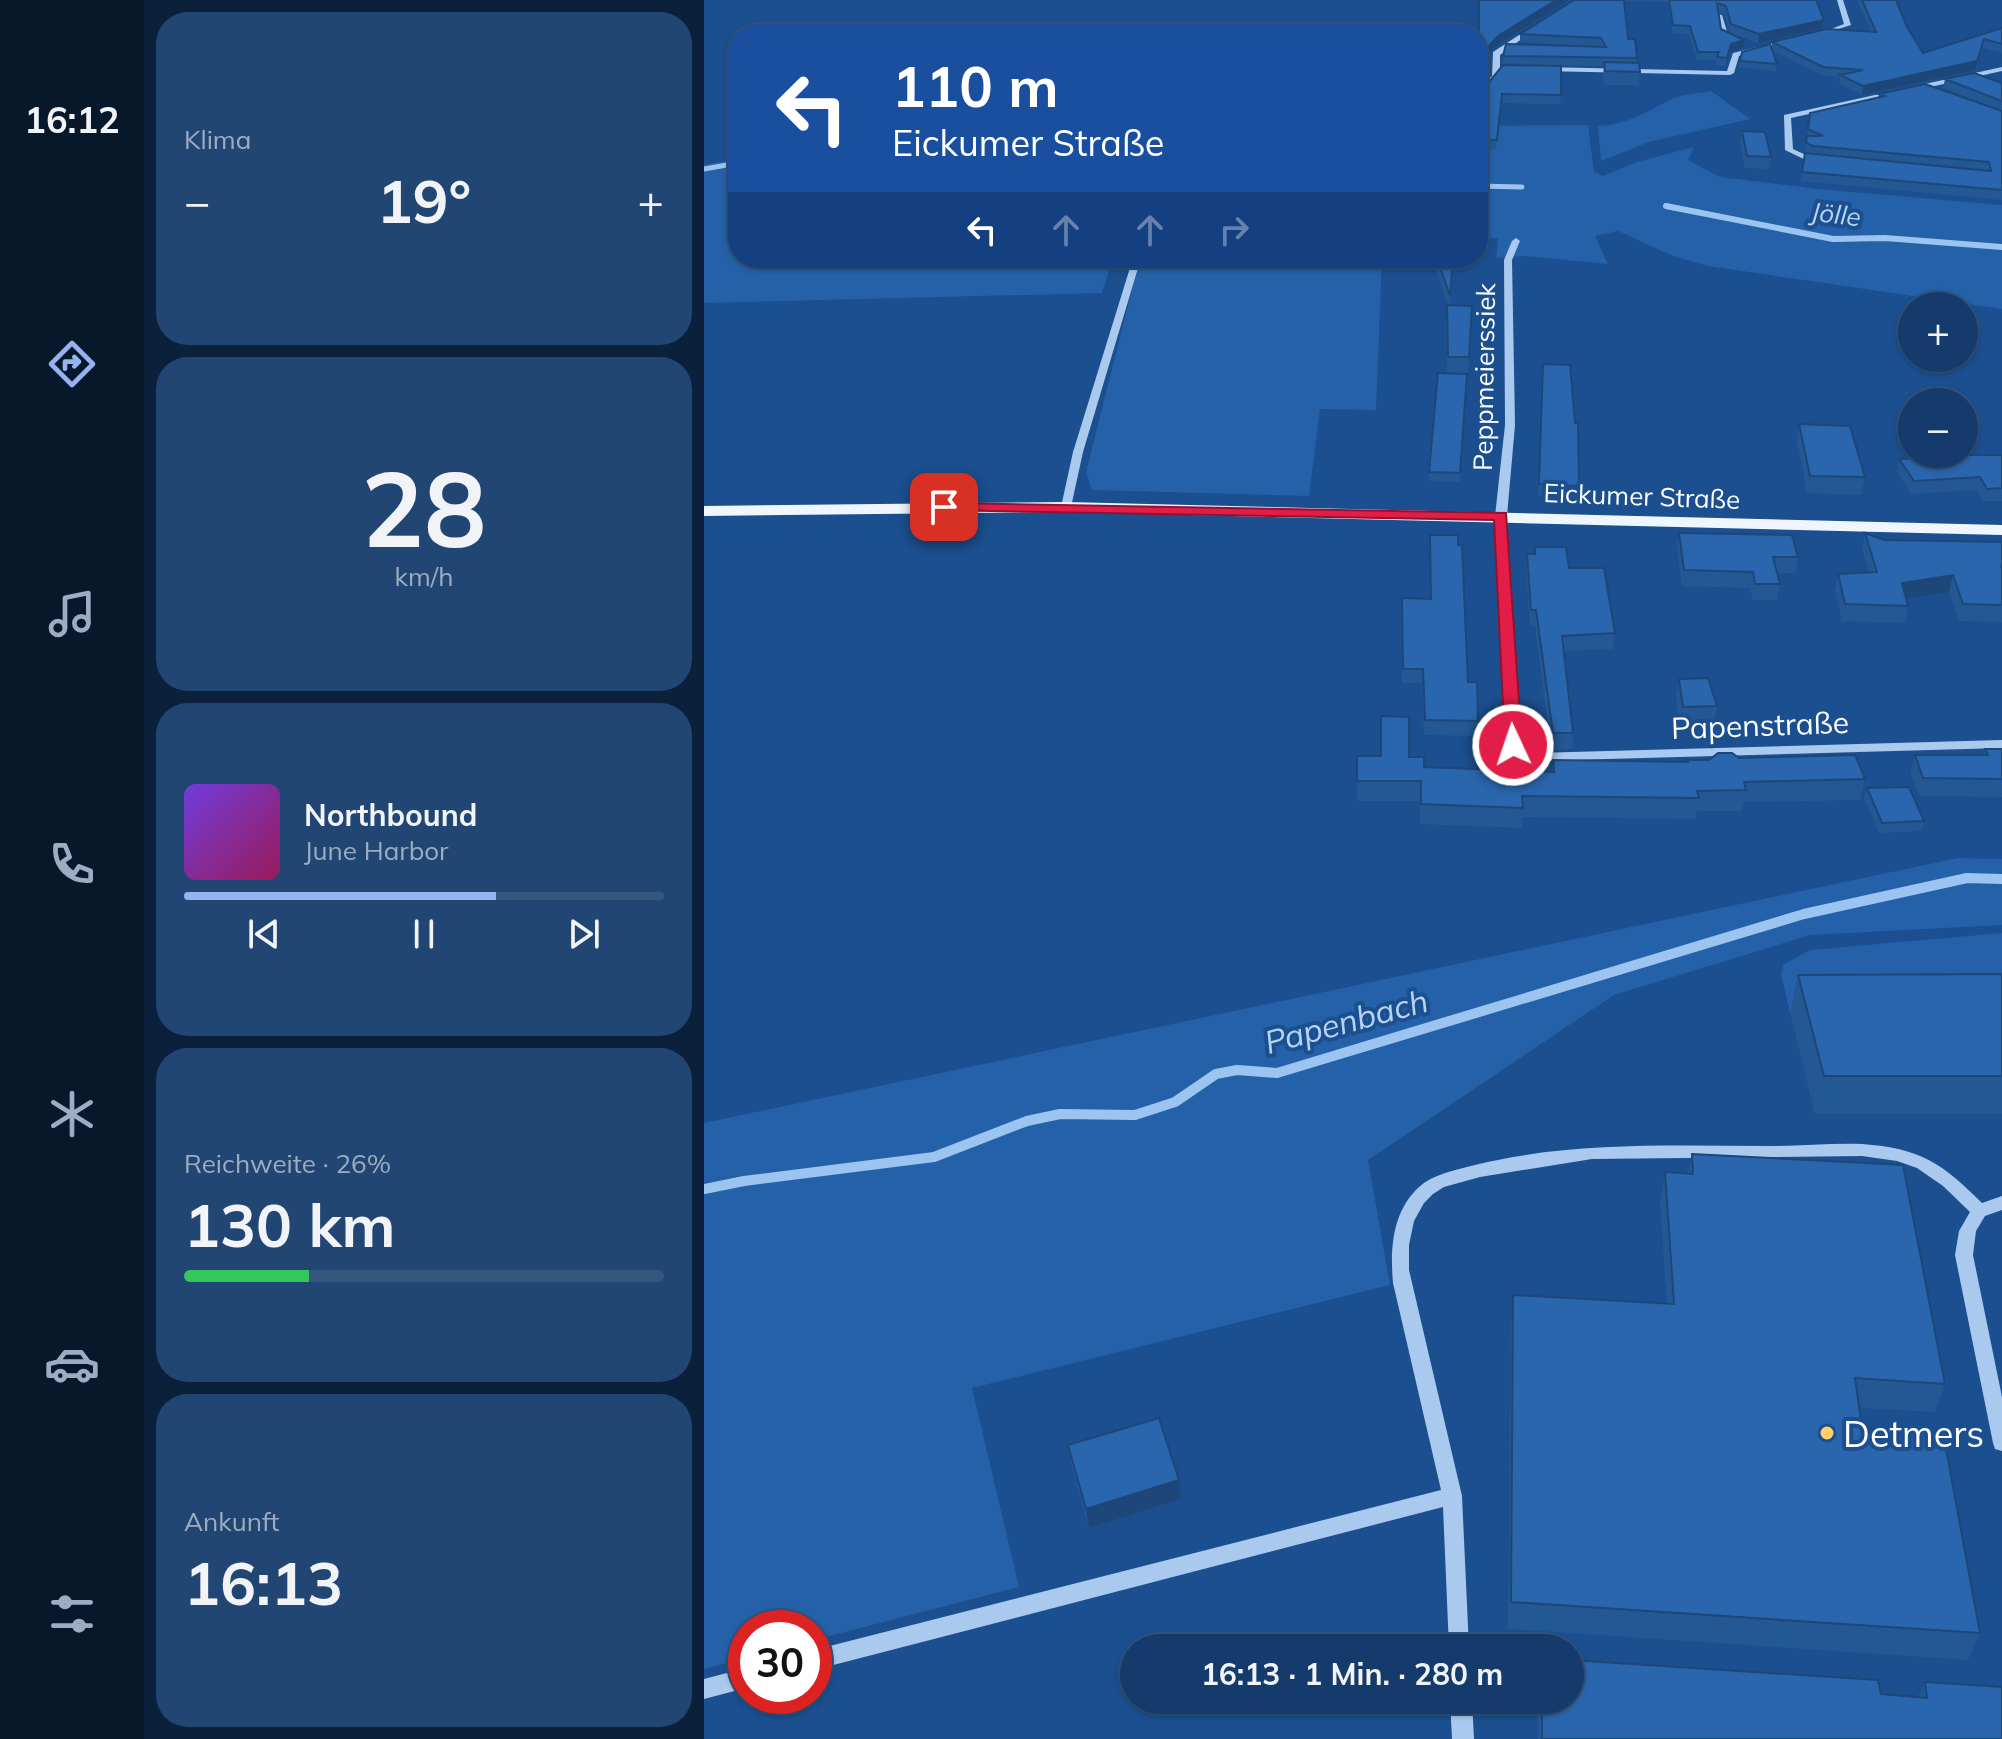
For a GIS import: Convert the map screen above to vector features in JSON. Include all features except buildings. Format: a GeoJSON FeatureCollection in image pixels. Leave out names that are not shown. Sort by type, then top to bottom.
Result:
{"type":"FeatureCollection","features":[{"type":"Feature","properties":{"kind":"main road","name":"Eickumer Straße"},"geometry":{"type":"LineString","coordinates":[[704,511],[1066,507],[2002,530]]}},
{"type":"Feature","properties":{"kind":"street"},"geometry":{"type":"LineString","coordinates":[[1810,37],[1848,25],[1840,0]]}},
{"type":"Feature","properties":{"kind":"street"},"geometry":{"type":"LineString","coordinates":[[1719,15],[1725,36],[1757,48]]}},
{"type":"Feature","properties":{"kind":"street"},"geometry":{"type":"LineString","coordinates":[[1488,84],[1496,76],[1496,54],[1502,47],[1540,24]]}},
{"type":"Feature","properties":{"kind":"street"},"geometry":{"type":"LineString","coordinates":[[1526,69],[1730,73],[1736,55],[1796,39]]}},
{"type":"Feature","properties":{"kind":"street"},"geometry":{"type":"LineString","coordinates":[[1502,47],[1514,50]]}},
{"type":"Feature","properties":{"kind":"street"},"geometry":{"type":"LineString","coordinates":[[1496,69],[1511,69]]}},
{"type":"Feature","properties":{"kind":"street"},"geometry":{"type":"LineString","coordinates":[[1831,164],[1809,160],[1789,150],[1787,117],[2002,69]]}},
{"type":"Feature","properties":{"kind":"street"},"geometry":{"type":"LineString","coordinates":[[1927,86],[1939,92]]}},
{"type":"Feature","properties":{"kind":"street","name":"Peppmeierssiek"},"geometry":{"type":"LineString","coordinates":[[1516,241],[1508,260],[1510,425],[1501,516],[1513,745],[1521,753]]}},
{"type":"Feature","properties":{"kind":"street"},"geometry":{"type":"LineString","coordinates":[[1066,507],[1078,452],[1134,268]]}},
{"type":"Feature","properties":{"kind":"street","name":"Papenstraße"},"geometry":{"type":"LineString","coordinates":[[1521,753],[1534,757],[2002,744]]}},
{"type":"Feature","properties":{"kind":"street"},"geometry":{"type":"LineString","coordinates":[[1458,1634],[1452,1496],[1402,1283],[1399,1250],[1403,1223],[1425,1190],[1449,1177],[1590,1153],[1865,1152],[1911,1158],[1931,1168],[1947,1179],[1979,1211]]}},
{"type":"Feature","properties":{"kind":"street"},"geometry":{"type":"LineString","coordinates":[[2002,1203],[1979,1211],[1968,1231],[1964,1255],[2002,1443]]}},
{"type":"Feature","properties":{"kind":"street"},"geometry":{"type":"LineString","coordinates":[[832,1655],[1452,1496]]}},
{"type":"Feature","properties":{"kind":"street"},"geometry":{"type":"LineString","coordinates":[[704,1689],[728,1683]]}},
{"type":"Feature","properties":{"kind":"street"},"geometry":{"type":"LineString","coordinates":[[1462,1714],[1463,1739]]}},
{"type":"Feature","properties":{"kind":"shaded area"},"geometry":{"type":"Polygon","coordinates":[[[1711,91],[1750,119],[1649,142],[1601,161],[1598,126],[1627,120],[1676,97],[1711,91]]]}},
{"type":"Feature","properties":{"kind":"shaded area"},"geometry":{"type":"Polygon","coordinates":[[[1588,125],[1594,172],[1603,176],[1637,162],[1694,147],[1688,160],[1720,177],[2002,205],[2002,309],[1978,305],[1978,292],[1898,294],[1708,266],[1673,256],[1618,231],[1595,236],[1608,264],[1525,256],[1496,258],[1498,238],[1488,238],[1488,126],[1588,125]]]}},
{"type":"Feature","properties":{"kind":"shaded area"},"geometry":{"type":"Polygon","coordinates":[[[728,160],[728,268],[1110,268],[1102,293],[704,303],[704,165],[728,160]]]}},
{"type":"Feature","properties":{"kind":"shaded area"},"geometry":{"type":"Polygon","coordinates":[[[1137,268],[1382,268],[1376,410],[1320,409],[1309,496],[1092,490],[1086,472],[1137,268]]]}},
{"type":"Feature","properties":{"kind":"shaded area"},"geometry":{"type":"Polygon","coordinates":[[[1958,858],[2002,859],[2002,925],[1810,935],[1614,995],[1368,1160],[1390,1285],[972,1388],[1019,1587],[832,1635],[832,1610],[728,1610],[728,1663],[704,1669],[704,1123],[1958,858]]]}},
{"type":"Feature","properties":{"kind":"shaded area"},"geometry":{"type":"Polygon","coordinates":[[[2002,933],[2002,1012],[1790,1013],[1781,974],[1783,965],[1810,950],[2002,933]]]}},
{"type":"Feature","properties":{"kind":"waterway","name":"Jölle"},"geometry":{"type":"LineString","coordinates":[[704,169],[728,165]]}},
{"type":"Feature","properties":{"kind":"waterway","name":"Jölle"},"geometry":{"type":"LineString","coordinates":[[1488,186],[1522,187]]}},
{"type":"Feature","properties":{"kind":"waterway","name":"Jölle"},"geometry":{"type":"LineString","coordinates":[[1675,208],[1666,206],[1833,239],[1885,238],[2002,247]]}},
{"type":"Feature","properties":{"kind":"waterway","name":"Papenbach"},"geometry":{"type":"LineString","coordinates":[[704,1189],[744,1181],[934,1157],[1027,1121],[1060,1114],[1135,1115],[1175,1102],[1216,1074],[1237,1070],[1277,1073],[1804,914],[1967,878],[2002,879]]}},
{"type":"Feature","properties":{"kind":"place","name":"Detmers"},"geometry":{"type":"Point","coordinates":[1827,1433]}},
{"type":"Feature","properties":{"kind":"route"},"geometry":{"type":"LineString","coordinates":[[944,507],[1501,516],[1513,745]]}}]}
